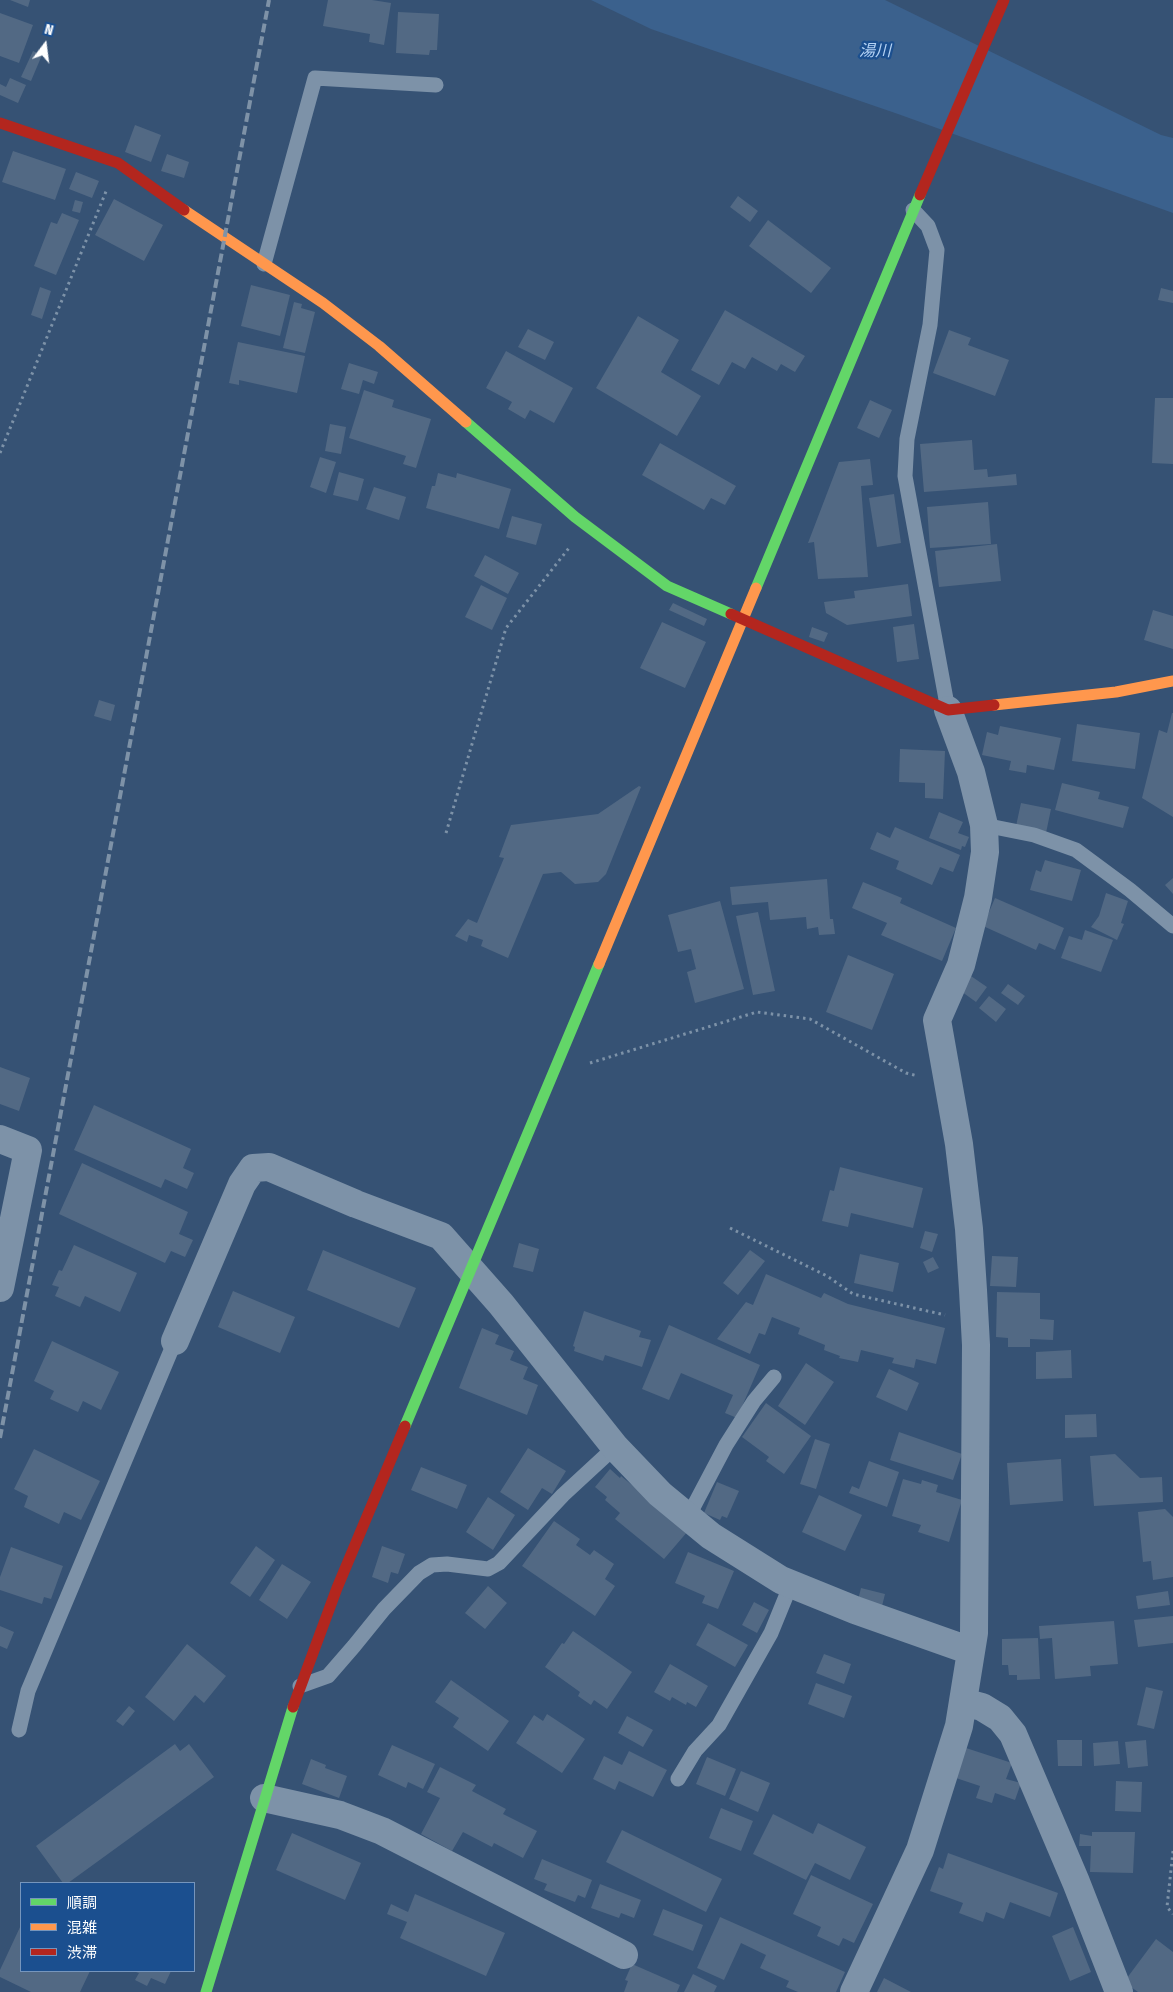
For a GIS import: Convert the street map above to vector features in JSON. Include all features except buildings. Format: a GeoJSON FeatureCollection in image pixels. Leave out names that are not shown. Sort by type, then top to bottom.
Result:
{"type":"FeatureCollection","features":[{"type":"Feature","properties":{"kind":"street"},"geometry":{"type":"LineString","coordinates":[[206,1992],[264,1798],[300,1686],[337,1588],[704,715],[913,210],[1004,0]]}},
{"type":"Feature","properties":{"kind":"street"},"geometry":{"type":"LineString","coordinates":[[0,123],[118,163],[323,303],[379,346],[586,525],[667,586],[948,710],[1116,692],[1173,681]]}},
{"type":"Feature","properties":{"kind":"street"},"geometry":{"type":"LineString","coordinates":[[854,1992],[920,1850],[959,1726],[974,1632],[975,1322],[968,1219],[959,1144],[937,1020],[961,965],[978,898],[985,852],[984,825],[971,772],[948,710]]}},
{"type":"Feature","properties":{"kind":"street"},"geometry":{"type":"LineString","coordinates":[[0,1139],[28,1150],[0,1288]]}},
{"type":"Feature","properties":{"kind":"street"},"geometry":{"type":"LineString","coordinates":[[175,1341],[242,1184],[253,1168],[268,1167],[356,1204],[441,1236],[501,1304],[615,1447],[660,1494],[711,1536],[781,1580],[855,1610],[971,1651]]}},
{"type":"Feature","properties":{"kind":"street"},"geometry":{"type":"LineString","coordinates":[[963,1702],[982,1706],[1000,1718],[1013,1734],[1076,1882],[1118,1992]]}},
{"type":"Feature","properties":{"kind":"street"},"geometry":{"type":"LineString","coordinates":[[264,1798],[340,1815],[382,1831],[624,1955]]}},
{"type":"Feature","properties":{"kind":"lane"},"geometry":{"type":"LineString","coordinates":[[264,264],[315,78],[436,85]]}},
{"type":"Feature","properties":{"kind":"lane"},"geometry":{"type":"LineString","coordinates":[[913,210],[928,226],[938,250],[930,325],[907,439],[905,476],[948,710]]}},
{"type":"Feature","properties":{"kind":"lane"},"geometry":{"type":"LineString","coordinates":[[984,825],[1034,835],[1076,850],[1130,890],[1173,926]]}},
{"type":"Feature","properties":{"kind":"lane"},"geometry":{"type":"LineString","coordinates":[[19,1730],[28,1691],[175,1341]]}},
{"type":"Feature","properties":{"kind":"lane"},"geometry":{"type":"LineString","coordinates":[[688,1517],[726,1445],[754,1401],[774,1377]]}},
{"type":"Feature","properties":{"kind":"lane"},"geometry":{"type":"LineString","coordinates":[[300,1686],[328,1676],[384,1609],[419,1573],[432,1565],[447,1564],[488,1569],[499,1563],[563,1495],[615,1447]]}},
{"type":"Feature","properties":{"kind":"lane"},"geometry":{"type":"LineString","coordinates":[[678,1780],[695,1751],[719,1725],[771,1634],[791,1584]]}},
{"type":"Feature","properties":{"kind":"path"},"geometry":{"type":"LineString","coordinates":[[0,453],[118,163]]}},
{"type":"Feature","properties":{"kind":"path"},"geometry":{"type":"LineString","coordinates":[[446,833],[506,628],[586,525]]}},
{"type":"Feature","properties":{"kind":"path"},"geometry":{"type":"LineString","coordinates":[[553,1074],[757,1012],[810,1019],[906,1073],[949,1084]]}},
{"type":"Feature","properties":{"kind":"path"},"geometry":{"type":"LineString","coordinates":[[730,1228],[827,1276],[853,1294],[975,1322]]}},
{"type":"Feature","properties":{"kind":"path"},"geometry":{"type":"LineString","coordinates":[[1173,1851],[1167,1907],[1173,1914]]}},
{"type":"Feature","properties":{"kind":"water","name":"湯川"},"geometry":{"type":"Polygon","coordinates":[[[591,0],[885,0],[1161,135],[1173,138],[1173,213],[898,114],[651,29],[591,0]]]}},
{"type":"Feature","properties":{"kind":"railway"},"geometry":{"type":"LineString","coordinates":[[0,1438],[269,0]]}},
{"type":"Feature","properties":{"kind":"traffic: fast"},"geometry":{"type":"LineString","coordinates":[[756,588],[920,195]]}},
{"type":"Feature","properties":{"kind":"traffic: fast"},"geometry":{"type":"LineString","coordinates":[[466,422],[575,517],[667,586],[731,614]]}},
{"type":"Feature","properties":{"kind":"traffic: fast"},"geometry":{"type":"LineString","coordinates":[[405,1426],[599,964]]}},
{"type":"Feature","properties":{"kind":"traffic: fast"},"geometry":{"type":"LineString","coordinates":[[206,1992],[293,1707]]}},
{"type":"Feature","properties":{"kind":"traffic: slow"},"geometry":{"type":"LineString","coordinates":[[184,210],[323,303],[379,346],[466,422]]}},
{"type":"Feature","properties":{"kind":"traffic: slow"},"geometry":{"type":"LineString","coordinates":[[599,964],[756,588]]}},
{"type":"Feature","properties":{"kind":"traffic: slow"},"geometry":{"type":"LineString","coordinates":[[994,705],[1116,692],[1173,681]]}},
{"type":"Feature","properties":{"kind":"traffic: jam"},"geometry":{"type":"LineString","coordinates":[[920,195],[1004,0]]}},
{"type":"Feature","properties":{"kind":"traffic: jam"},"geometry":{"type":"LineString","coordinates":[[0,123],[118,163],[184,210]]}},
{"type":"Feature","properties":{"kind":"traffic: jam"},"geometry":{"type":"LineString","coordinates":[[731,614],[948,710],[994,705]]}},
{"type":"Feature","properties":{"kind":"traffic: jam"},"geometry":{"type":"LineString","coordinates":[[293,1707],[337,1588],[405,1426]]}}]}
